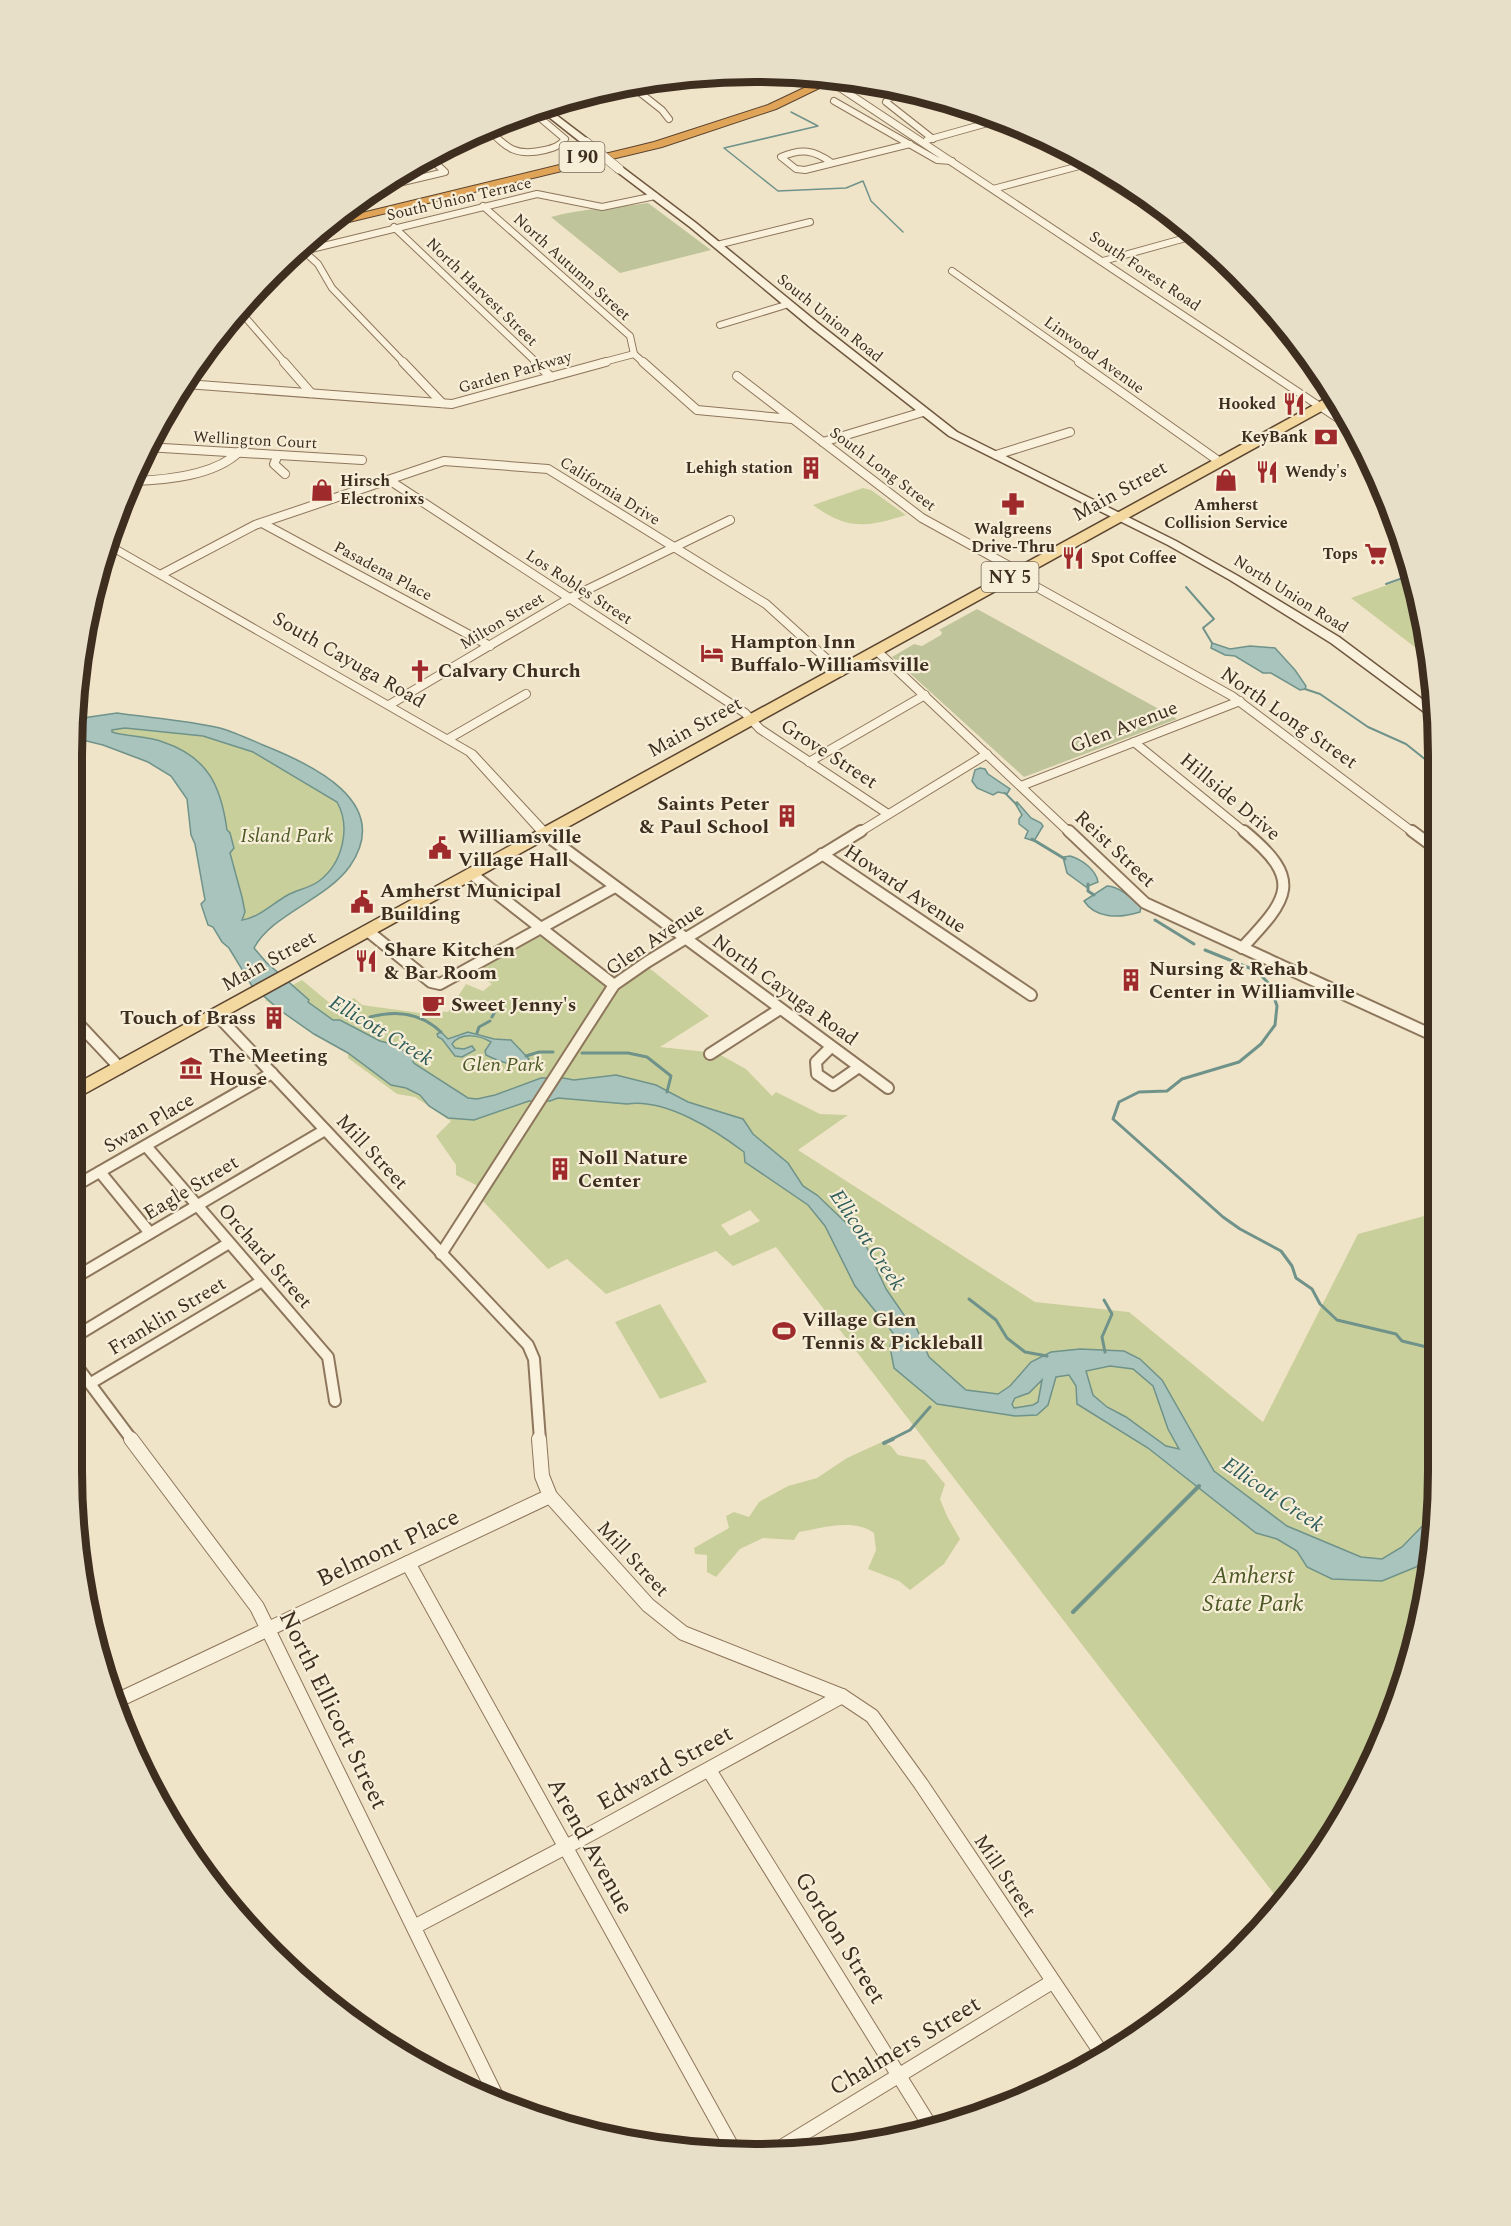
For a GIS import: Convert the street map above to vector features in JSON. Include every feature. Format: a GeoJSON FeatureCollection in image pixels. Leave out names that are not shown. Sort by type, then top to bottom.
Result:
{"type":"FeatureCollection","features":[{"type":"Feature","properties":{"kind":"highway","name":"I 90"},"geometry":{"type":"LineString","coordinates":[[364,209],[657,138],[749,107],[805,84]]}},
{"type":"Feature","properties":{"kind":"highway","name":"I 90"},"geometry":{"type":"LineString","coordinates":[[349,220],[658,145],[747,117],[805,84]]}},
{"type":"Feature","properties":{"kind":"main road","name":"South Union Road"},"geometry":{"type":"LineString","coordinates":[[550,115],[953,434],[1120,517]]}},
{"type":"Feature","properties":{"kind":"main road","name":"Main Street"},"geometry":{"type":"LineString","coordinates":[[82,1089],[1328,403]]}},
{"type":"Feature","properties":{"kind":"main road","name":"North Union Road"},"geometry":{"type":"LineString","coordinates":[[1120,517],[1181,548],[1297,615],[1358,656],[1427,708]]}},
{"type":"Feature","properties":{"kind":"street","name":"South Forest Road"},"geometry":{"type":"LineString","coordinates":[[844,88],[1338,419]]}},
{"type":"Feature","properties":{"kind":"street"},"geometry":{"type":"LineString","coordinates":[[640,92],[662,110],[669,119]]}},
{"type":"Feature","properties":{"kind":"street"},"geometry":{"type":"LineString","coordinates":[[895,97],[886,102],[933,139]]}},
{"type":"Feature","properties":{"kind":"street","name":"South Forest Road"},"geometry":{"type":"LineString","coordinates":[[834,101],[938,160],[952,161]]}},
{"type":"Feature","properties":{"kind":"street"},"geometry":{"type":"LineString","coordinates":[[495,135],[513,153],[521,154],[558,146],[564,142],[565,139],[540,118]]}},
{"type":"Feature","properties":{"kind":"street"},"geometry":{"type":"LineString","coordinates":[[922,142],[986,124]]}},
{"type":"Feature","properties":{"kind":"street"},"geometry":{"type":"LineString","coordinates":[[832,163],[815,150],[806,150],[781,157],[801,170],[832,163],[910,144]]}},
{"type":"Feature","properties":{"kind":"street"},"geometry":{"type":"LineString","coordinates":[[406,181],[445,172],[436,164]]}},
{"type":"Feature","properties":{"kind":"street"},"geometry":{"type":"LineString","coordinates":[[993,189],[1079,166]]}},
{"type":"Feature","properties":{"kind":"street"},"geometry":{"type":"LineString","coordinates":[[1087,170],[1133,199]]}},
{"type":"Feature","properties":{"kind":"street","name":"South Union Terrace"},"geometry":{"type":"LineString","coordinates":[[317,246],[537,194],[602,207],[655,196]]}},
{"type":"Feature","properties":{"kind":"street","name":"North Autumn Street"},"geometry":{"type":"LineString","coordinates":[[483,206],[630,336],[634,354]]}},
{"type":"Feature","properties":{"kind":"street"},"geometry":{"type":"LineString","coordinates":[[717,245],[810,222]]}},
{"type":"Feature","properties":{"kind":"street","name":"North Harvest Street"},"geometry":{"type":"LineString","coordinates":[[394,227],[551,376]]}},
{"type":"Feature","properties":{"kind":"street"},"geometry":{"type":"LineString","coordinates":[[1103,261],[1187,240]]}},
{"type":"Feature","properties":{"kind":"street","name":"South Union Terrace"},"geometry":{"type":"LineString","coordinates":[[308,253],[318,264],[332,288],[442,403]]}},
{"type":"Feature","properties":{"kind":"street","name":"Linwood Avenue"},"geometry":{"type":"LineString","coordinates":[[952,271],[1221,462]]}},
{"type":"Feature","properties":{"kind":"street"},"geometry":{"type":"LineString","coordinates":[[720,325],[789,304]]}},
{"type":"Feature","properties":{"kind":"street"},"geometry":{"type":"LineString","coordinates":[[246,317],[312,393]]}},
{"type":"Feature","properties":{"kind":"street"},"geometry":{"type":"LineString","coordinates":[[634,354],[697,411],[792,419]]}},
{"type":"Feature","properties":{"kind":"street","name":"Garden Parkway"},"geometry":{"type":"LineString","coordinates":[[194,385],[452,404],[634,354]]}},
{"type":"Feature","properties":{"kind":"street","name":"South Long Street"},"geometry":{"type":"LineString","coordinates":[[737,376],[922,518],[1018,573]]}},
{"type":"Feature","properties":{"kind":"street"},"geometry":{"type":"LineString","coordinates":[[197,380],[201,385]]}},
{"type":"Feature","properties":{"kind":"street"},"geometry":{"type":"LineString","coordinates":[[823,442],[923,412]]}},
{"type":"Feature","properties":{"kind":"street"},"geometry":{"type":"LineString","coordinates":[[996,455],[1070,432]]}},
{"type":"Feature","properties":{"kind":"street","name":"Wellington Court"},"geometry":{"type":"LineString","coordinates":[[158,448],[362,460]]}},
{"type":"Feature","properties":{"kind":"street"},"geometry":{"type":"LineString","coordinates":[[142,481],[158,480],[230,462],[239,452]]}},
{"type":"Feature","properties":{"kind":"street"},"geometry":{"type":"LineString","coordinates":[[278,455],[274,464],[285,474]]}},
{"type":"Feature","properties":{"kind":"street","name":"California Drive"},"geometry":{"type":"LineString","coordinates":[[162,574],[262,523],[444,461],[548,469],[766,604],[841,672]]}},
{"type":"Feature","properties":{"kind":"street","name":"Los Robles Street"},"geometry":{"type":"LineString","coordinates":[[388,480],[745,713],[752,721]]}},
{"type":"Feature","properties":{"kind":"street","name":"Milton Street"},"geometry":{"type":"LineString","coordinates":[[389,705],[570,598],[730,520]]}},
{"type":"Feature","properties":{"kind":"street","name":"Pasadena Place"},"geometry":{"type":"LineString","coordinates":[[262,523],[490,646]]}},
{"type":"Feature","properties":{"kind":"street","name":"South Cayuga Road"},"geometry":{"type":"LineString","coordinates":[[115,548],[471,753],[546,835]]}},
{"type":"Feature","properties":{"kind":"street","name":"North Long Street"},"geometry":{"type":"LineString","coordinates":[[1018,573],[1240,701],[1428,843]]}},
{"type":"Feature","properties":{"kind":"street","name":"Reist Street"},"geometry":{"type":"LineString","coordinates":[[877,651],[1145,903],[1428,1033]]}},
{"type":"Feature","properties":{"kind":"street"},"geometry":{"type":"LineString","coordinates":[[448,739],[526,694]]}},
{"type":"Feature","properties":{"kind":"street"},"geometry":{"type":"LineString","coordinates":[[809,762],[925,695]]}},
{"type":"Feature","properties":{"kind":"street","name":"Glen Avenue"},"geometry":{"type":"LineString","coordinates":[[1021,786],[1240,701]]}},
{"type":"Feature","properties":{"kind":"street","name":"Grove Street"},"geometry":{"type":"LineString","coordinates":[[752,721],[760,729],[888,814]]}},
{"type":"Feature","properties":{"kind":"street","name":"Hillside Drive"},"geometry":{"type":"LineString","coordinates":[[1134,742],[1266,849],[1282,870],[1286,886],[1282,902],[1242,948]]}},
{"type":"Feature","properties":{"kind":"street","name":"Glen Avenue"},"geometry":{"type":"LineString","coordinates":[[441,1254],[614,985],[822,854],[987,754]]}},
{"type":"Feature","properties":{"kind":"street","name":"North Cayuga Road"},"geometry":{"type":"LineString","coordinates":[[546,835],[888,1088]]}},
{"type":"Feature","properties":{"kind":"street","name":"Howard Avenue"},"geometry":{"type":"LineString","coordinates":[[822,854],[1031,995]]}},
{"type":"Feature","properties":{"kind":"street"},"geometry":{"type":"LineString","coordinates":[[473,875],[614,985]]}},
{"type":"Feature","properties":{"kind":"street"},"geometry":{"type":"LineString","coordinates":[[369,932],[430,982],[440,984],[615,887]]}},
{"type":"Feature","properties":{"kind":"street"},"geometry":{"type":"LineString","coordinates":[[710,1054],[780,1010]]}},
{"type":"Feature","properties":{"kind":"street","name":"Mill Street"},"geometry":{"type":"LineString","coordinates":[[217,1015],[528,1345],[534,1359],[542,1476],[550,1496],[648,1605],[683,1633],[842,1696],[872,1716],[921,1784],[1098,2049]]}},
{"type":"Feature","properties":{"kind":"street"},"geometry":{"type":"LineString","coordinates":[[82,1028],[120,1068]]}},
{"type":"Feature","properties":{"kind":"street"},"geometry":{"type":"LineString","coordinates":[[831,1047],[816,1062],[818,1074],[833,1085],[859,1067]]}},
{"type":"Feature","properties":{"kind":"street","name":"Swan Place"},"geometry":{"type":"LineString","coordinates":[[82,1182],[272,1073]]}},
{"type":"Feature","properties":{"kind":"street","name":"Eagle Street"},"geometry":{"type":"LineString","coordinates":[[82,1273],[325,1130]]}},
{"type":"Feature","properties":{"kind":"street","name":"Orchard Street"},"geometry":{"type":"LineString","coordinates":[[146,1146],[328,1357],[335,1401]]}},
{"type":"Feature","properties":{"kind":"street"},"geometry":{"type":"LineString","coordinates":[[100,1172],[150,1233]]}},
{"type":"Feature","properties":{"kind":"street"},"geometry":{"type":"LineString","coordinates":[[82,1332],[229,1243]]}},
{"type":"Feature","properties":{"kind":"street","name":"Franklin Street"},"geometry":{"type":"LineString","coordinates":[[92,1383],[262,1281]]}},
{"type":"Feature","properties":{"kind":"street","name":"North Ellicott Street"},"geometry":{"type":"LineString","coordinates":[[82,1372],[257,1607],[493,2090]]}},
{"type":"Feature","properties":{"kind":"street","name":"Belmont Place"},"geometry":{"type":"LineString","coordinates":[[122,1698],[550,1496]]}},
{"type":"Feature","properties":{"kind":"street","name":"Arend Avenue"},"geometry":{"type":"LineString","coordinates":[[408,1563],[729,2143]]}},
{"type":"Feature","properties":{"kind":"street","name":"Edward Street"},"geometry":{"type":"LineString","coordinates":[[414,1927],[565,1848],[842,1696]]}},
{"type":"Feature","properties":{"kind":"street","name":"Gordon Street"},"geometry":{"type":"LineString","coordinates":[[709,1770],[927,2122]]}},
{"type":"Feature","properties":{"kind":"street","name":"Chalmers Street"},"geometry":{"type":"LineString","coordinates":[[789,2142],[1052,1982]]}},
{"type":"Feature","properties":{"kind":"green space"},"geometry":{"type":"Polygon","coordinates":[[[648,203],[711,250],[620,273],[551,217],[587,210],[648,203]]]}},
{"type":"Feature","properties":{"kind":"green space"},"geometry":{"type":"Polygon","coordinates":[[[863,488],[871,490],[906,515],[869,524],[848,523],[813,505],[863,488]]]}},
{"type":"Feature","properties":{"kind":"green space"},"geometry":{"type":"Polygon","coordinates":[[[1405,578],[1420,651],[1351,598],[1405,578]]]}},
{"type":"Feature","properties":{"kind":"green space"},"geometry":{"type":"Polygon","coordinates":[[[977,609],[1177,719],[1024,777],[892,657],[914,644],[922,646],[941,635],[942,632],[939,630],[977,609]]]}},
{"type":"Feature","properties":{"kind":"green space","name":"Island Park"},"geometry":{"type":"Polygon","coordinates":[[[125,728],[203,736],[253,752],[337,802],[344,833],[334,865],[319,881],[286,896],[259,914],[242,920],[242,897],[230,852],[234,848],[227,830],[218,791],[136,736],[112,732],[112,730],[125,728]]]}},
{"type":"Feature","properties":{"kind":"green space","name":"Amherst State Park"},"geometry":{"type":"Polygon","coordinates":[[[539,937],[545,937],[616,993],[648,967],[709,1016],[660,1047],[717,1053],[746,1069],[772,1096],[776,1092],[820,1114],[848,1115],[798,1150],[1035,1302],[1129,1312],[1263,1422],[1358,1234],[1428,1215],[1427,1515],[1416,1602],[1393,1687],[1359,1768],[1315,1844],[1276,1896],[776,1247],[733,1266],[716,1251],[606,1294],[567,1259],[548,1269],[480,1198],[484,1189],[456,1175],[456,1165],[436,1136],[451,1121],[415,1097],[397,1094],[348,1058],[348,1053],[314,1034],[265,1000],[302,980],[331,1004],[340,1006],[354,998],[362,1005],[428,1014],[430,1010],[448,1012],[466,984],[483,991],[492,984],[479,976],[482,974],[478,971],[539,937]],[[750,1210],[721,1225],[730,1236],[760,1221],[750,1210]]]}},
{"type":"Feature","properties":{"kind":"green space"},"geometry":{"type":"Polygon","coordinates":[[[660,1304],[707,1382],[660,1399],[615,1322],[660,1304]]]}},
{"type":"Feature","properties":{"kind":"green space"},"geometry":{"type":"Polygon","coordinates":[[[882,1442],[891,1446],[898,1455],[925,1460],[945,1484],[940,1499],[960,1539],[944,1564],[910,1590],[899,1581],[868,1569],[876,1550],[874,1533],[866,1528],[847,1525],[799,1532],[794,1540],[763,1538],[740,1549],[716,1577],[707,1572],[707,1555],[695,1554],[694,1548],[729,1528],[726,1516],[734,1512],[749,1517],[759,1502],[788,1486],[817,1478],[847,1458],[882,1442]]]}},
{"type":"Feature","properties":{"kind":"water"},"geometry":{"type":"Polygon","coordinates":[[[1212,643],[1230,649],[1250,646],[1275,648],[1295,670],[1306,686],[1305,689],[1300,690],[1271,673],[1263,673],[1235,656],[1225,655],[1211,648],[1212,643]]]}},
{"type":"Feature","properties":{"kind":"water"},"geometry":{"type":"Polygon","coordinates":[[[117,713],[207,725],[241,736],[303,763],[341,789],[354,805],[362,823],[361,843],[350,866],[340,878],[273,926],[254,948],[266,962],[309,1000],[308,1002],[333,1020],[340,1020],[414,1056],[415,1064],[468,1098],[477,1099],[495,1095],[541,1078],[574,1080],[616,1075],[656,1085],[688,1102],[743,1119],[753,1134],[788,1163],[803,1186],[817,1195],[863,1239],[886,1289],[904,1315],[915,1325],[929,1357],[966,1390],[998,1394],[1010,1386],[1031,1362],[1051,1352],[1080,1349],[1124,1351],[1140,1359],[1162,1380],[1214,1471],[1287,1526],[1361,1557],[1382,1559],[1402,1547],[1426,1522],[1422,1562],[1416,1567],[1382,1581],[1332,1579],[1307,1567],[1297,1551],[1277,1539],[1256,1533],[1148,1448],[1077,1404],[1076,1386],[1069,1375],[1056,1377],[1048,1405],[1037,1415],[1015,1416],[937,1404],[894,1368],[890,1347],[893,1333],[855,1286],[825,1226],[808,1205],[745,1162],[744,1152],[719,1134],[689,1118],[673,1111],[642,1103],[627,1104],[558,1098],[550,1101],[529,1101],[474,1120],[448,1118],[429,1106],[420,1095],[406,1088],[391,1085],[348,1053],[314,1034],[281,1011],[252,986],[229,948],[222,942],[213,927],[208,925],[201,904],[205,900],[195,844],[191,835],[187,799],[171,776],[148,762],[103,745],[83,740],[84,718],[117,713]],[[125,728],[112,730],[112,732],[125,735],[157,740],[178,748],[191,756],[210,775],[221,800],[227,830],[234,848],[230,853],[245,912],[242,920],[248,919],[286,896],[319,881],[334,865],[344,833],[341,812],[337,802],[253,752],[203,736],[125,728]],[[1110,1366],[1086,1371],[1093,1395],[1107,1407],[1126,1417],[1166,1446],[1179,1449],[1168,1429],[1153,1386],[1133,1369],[1110,1366]],[[1042,1380],[1029,1393],[1015,1398],[1012,1404],[1014,1408],[1038,1402],[1042,1380]]]}},
{"type":"Feature","properties":{"kind":"water"},"geometry":{"type":"Polygon","coordinates":[[[985,769],[988,774],[1010,789],[1007,794],[998,792],[993,795],[977,788],[972,781],[975,770],[985,769]]]}},
{"type":"Feature","properties":{"kind":"water"},"geometry":{"type":"Polygon","coordinates":[[[1017,802],[1031,818],[1043,826],[1034,841],[1025,838],[1028,831],[1019,824],[1022,815],[1015,803],[1017,802]]]}},
{"type":"Feature","properties":{"kind":"water"},"geometry":{"type":"Polygon","coordinates":[[[1070,856],[1088,866],[1095,873],[1098,882],[1086,887],[1067,873],[1063,857],[1070,856]]]}},
{"type":"Feature","properties":{"kind":"water"},"geometry":{"type":"Polygon","coordinates":[[[1107,886],[1117,888],[1130,897],[1141,907],[1140,912],[1124,916],[1108,916],[1094,911],[1084,901],[1107,886]]]}},
{"type":"Feature","properties":{"kind":"water"},"geometry":{"type":"Polygon","coordinates":[[[441,1032],[448,1039],[468,1032],[494,1039],[511,1040],[529,1059],[524,1065],[519,1065],[495,1059],[486,1055],[485,1051],[491,1042],[470,1036],[460,1038],[452,1044],[455,1048],[464,1049],[472,1046],[475,1050],[462,1057],[455,1056],[438,1037],[437,1034],[441,1032]]]}},
{"type":"Feature","properties":{"kind":"waterway"},"geometry":{"type":"LineString","coordinates":[[791,112],[818,126],[724,148],[778,191],[846,188],[863,181],[871,201],[903,232]]}},
{"type":"Feature","properties":{"kind":"waterway"},"geometry":{"type":"LineString","coordinates":[[1386,584],[1405,577]]}},
{"type":"Feature","properties":{"kind":"waterway"},"geometry":{"type":"LineString","coordinates":[[1186,587],[1214,619],[1203,628],[1212,643]]}},
{"type":"Feature","properties":{"kind":"waterway"},"geometry":{"type":"LineString","coordinates":[[1305,689],[1320,694],[1368,727],[1406,744],[1428,762]]}},
{"type":"Feature","properties":{"kind":"waterway"},"geometry":{"type":"LineString","coordinates":[[1005,793],[1017,805]]}},
{"type":"Feature","properties":{"kind":"waterway"},"geometry":{"type":"LineString","coordinates":[[1032,839],[1065,859]]}},
{"type":"Feature","properties":{"kind":"waterway"},"geometry":{"type":"LineString","coordinates":[[1088,884],[1088,891],[1094,895]]}},
{"type":"Feature","properties":{"kind":"waterway"},"geometry":{"type":"LineString","coordinates":[[1155,920],[1194,944]]}},
{"type":"Feature","properties":{"kind":"waterway"},"geometry":{"type":"LineString","coordinates":[[1205,950],[1257,971],[1270,985],[1277,1006],[1275,1025],[1261,1044],[1239,1062],[1182,1079],[1167,1091],[1139,1092],[1119,1102],[1113,1119],[1223,1217],[1281,1251],[1292,1266],[1296,1278],[1312,1289],[1320,1304],[1337,1320],[1396,1334],[1402,1341],[1428,1347]]}},
{"type":"Feature","properties":{"kind":"waterway"},"geometry":{"type":"LineString","coordinates":[[492,1017],[499,1004]]}},
{"type":"Feature","properties":{"kind":"waterway","name":"Ellicott Creek"},"geometry":{"type":"LineString","coordinates":[[370,1017],[389,1014],[408,1015],[425,1021],[441,1032]]}},
{"type":"Feature","properties":{"kind":"waterway"},"geometry":{"type":"LineString","coordinates":[[477,1033],[479,1027],[490,1021]]}},
{"type":"Feature","properties":{"kind":"waterway"},"geometry":{"type":"LineString","coordinates":[[526,1056],[539,1052],[553,1052]]}},
{"type":"Feature","properties":{"kind":"waterway"},"geometry":{"type":"LineString","coordinates":[[582,1053],[628,1053],[647,1057],[671,1076],[667,1092]]}},
{"type":"Feature","properties":{"kind":"waterway"},"geometry":{"type":"LineString","coordinates":[[969,1299],[996,1320],[1007,1338],[1025,1352],[1047,1356]]}},
{"type":"Feature","properties":{"kind":"waterway"},"geometry":{"type":"LineString","coordinates":[[1104,1300],[1112,1314],[1102,1337],[1105,1352]]}},
{"type":"Feature","properties":{"kind":"waterway"},"geometry":{"type":"LineString","coordinates":[[890,1440],[910,1430],[930,1407]]}},
{"type":"Feature","properties":{"kind":"waterway"},"geometry":{"type":"LineString","coordinates":[[884,1443],[893,1439]]}},
{"type":"Feature","properties":{"kind":"waterway"},"geometry":{"type":"LineString","coordinates":[[1073,1612],[1199,1486]]}},
{"type":"Feature","properties":{"kind":"place","name":"Hooked"},"geometry":{"type":"Point","coordinates":[1294,404]}},
{"type":"Feature","properties":{"kind":"place","name":"KeyBank"},"geometry":{"type":"Point","coordinates":[1326,437]}},
{"type":"Feature","properties":{"kind":"place","name":"Lehigh station"},"geometry":{"type":"Point","coordinates":[811,468]}},
{"type":"Feature","properties":{"kind":"place","name":"Wendy's"},"geometry":{"type":"Point","coordinates":[1267,472]}},
{"type":"Feature","properties":{"kind":"place","name":"Amherst Collision Service"},"geometry":{"type":"Point","coordinates":[1226,480]}},
{"type":"Feature","properties":{"kind":"place","name":"Hirsch Electronixs"},"geometry":{"type":"Point","coordinates":[322,490]}},
{"type":"Feature","properties":{"kind":"place","name":"Walgreens Drive-Thru"},"geometry":{"type":"Point","coordinates":[1013,504]}},
{"type":"Feature","properties":{"kind":"place","name":"Tops"},"geometry":{"type":"Point","coordinates":[1376,554]}},
{"type":"Feature","properties":{"kind":"place","name":"Spot Coffee"},"geometry":{"type":"Point","coordinates":[1073,558]}},
{"type":"Feature","properties":{"kind":"place","name":"Hampton Inn Buffalo-Williamsville"},"geometry":{"type":"Point","coordinates":[712,653]}},
{"type":"Feature","properties":{"kind":"place","name":"Calvary Church"},"geometry":{"type":"Point","coordinates":[420,671]}},
{"type":"Feature","properties":{"kind":"place","name":"Saints Peter & Paul School"},"geometry":{"type":"Point","coordinates":[787,816]}},
{"type":"Feature","properties":{"kind":"place","name":"Williamsville Village Hall"},"geometry":{"type":"Point","coordinates":[440,848]}},
{"type":"Feature","properties":{"kind":"place","name":"Amherst Municipal Building"},"geometry":{"type":"Point","coordinates":[362,902]}},
{"type":"Feature","properties":{"kind":"place","name":"Share Kitchen & Bar Room"},"geometry":{"type":"Point","coordinates":[366,961]}},
{"type":"Feature","properties":{"kind":"place","name":"Nursing & Rehab Center in Williamville"},"geometry":{"type":"Point","coordinates":[1131,980]}},
{"type":"Feature","properties":{"kind":"place","name":"Sweet Jenny's"},"geometry":{"type":"Point","coordinates":[433,1005]}},
{"type":"Feature","properties":{"kind":"place","name":"Touch of Brass"},"geometry":{"type":"Point","coordinates":[274,1018]}},
{"type":"Feature","properties":{"kind":"place","name":"The Meeting House"},"geometry":{"type":"Point","coordinates":[191,1068]}},
{"type":"Feature","properties":{"kind":"place","name":"Noll Nature Center"},"geometry":{"type":"Point","coordinates":[560,1169]}},
{"type":"Feature","properties":{"kind":"place","name":"Village Glen Tennis & Pickleball"},"geometry":{"type":"Point","coordinates":[784,1331]}},
{"type":"Feature","properties":{"kind":"park label","name":"Glen Park"},"geometry":{"type":"Point","coordinates":[503,1065]}}]}
